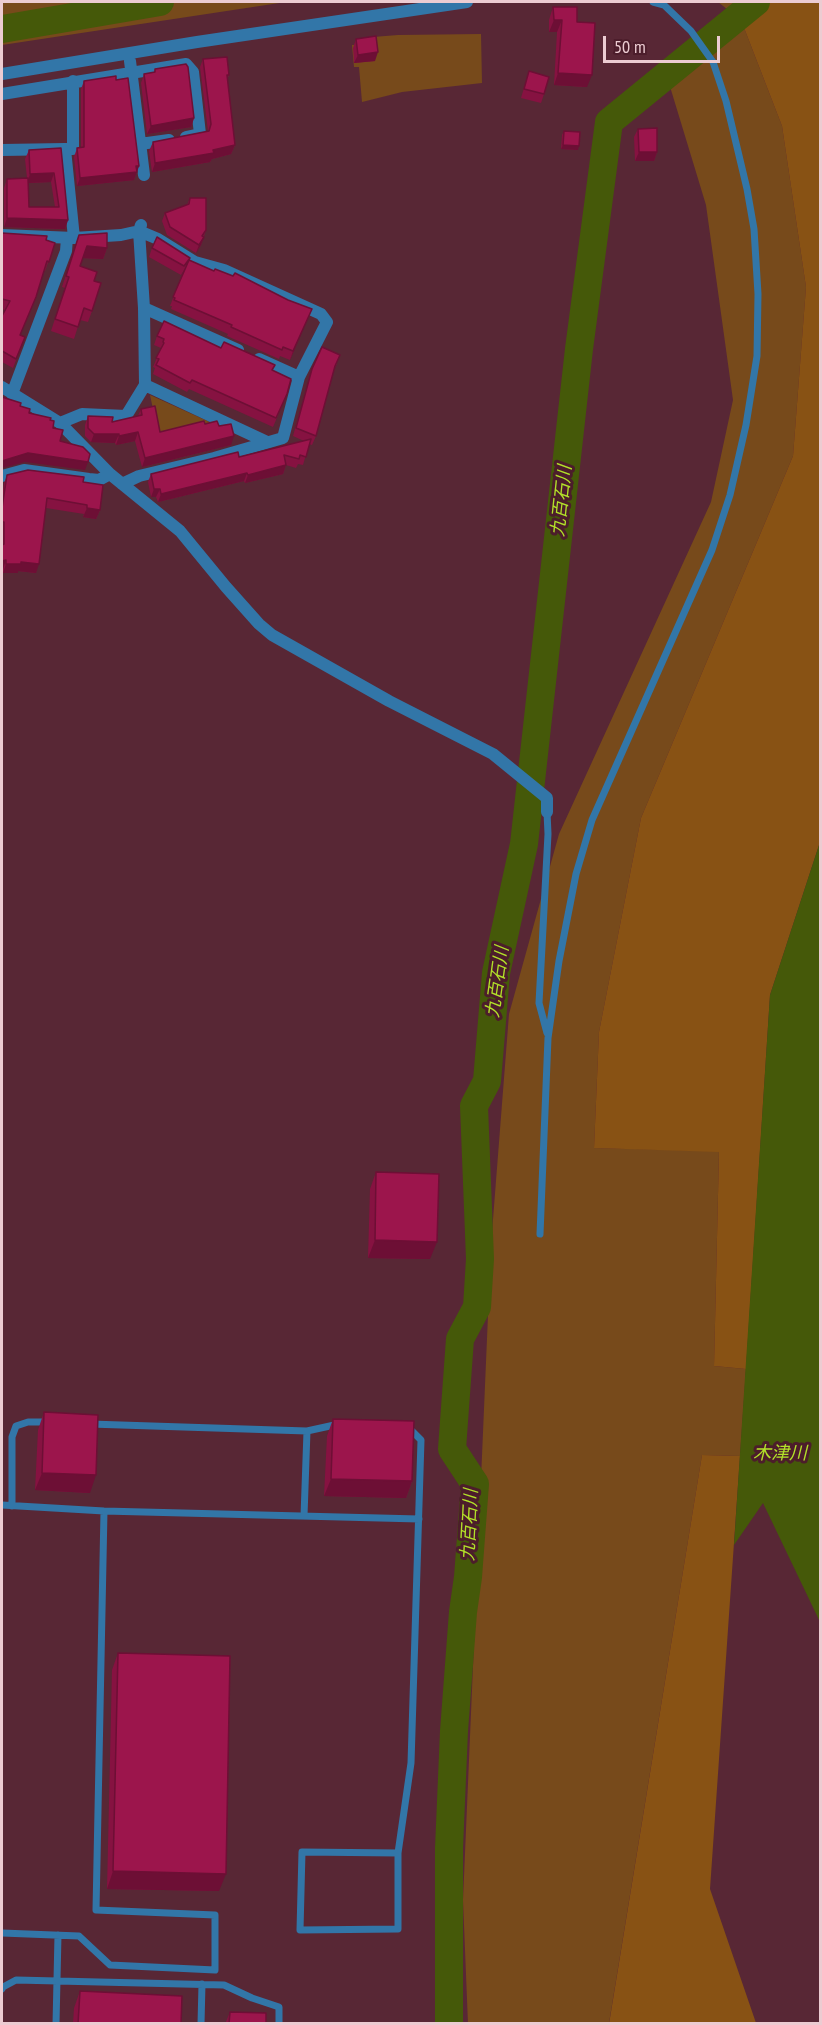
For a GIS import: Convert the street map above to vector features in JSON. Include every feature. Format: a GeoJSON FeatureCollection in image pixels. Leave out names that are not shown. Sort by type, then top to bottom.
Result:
{"type":"FeatureCollection","features":[{"type":"Feature","properties":{"kind":"street"},"geometry":{"type":"LineString","coordinates":[[2,74],[467,2]]}},
{"type":"Feature","properties":{"kind":"street"},"geometry":{"type":"LineString","coordinates":[[2,94],[73,81],[131,67],[183,52],[182,45]]}},
{"type":"Feature","properties":{"kind":"street"},"geometry":{"type":"LineString","coordinates":[[74,62],[75,70],[186,64],[193,72],[200,134],[140,144]]}},
{"type":"Feature","properties":{"kind":"street"},"geometry":{"type":"LineString","coordinates":[[131,67],[144,175]]}},
{"type":"Feature","properties":{"kind":"street"},"geometry":{"type":"LineString","coordinates":[[2,150],[73,149],[73,81]]}},
{"type":"Feature","properties":{"kind":"street"},"geometry":{"type":"LineString","coordinates":[[65,149],[71,238],[7,390],[60,423],[110,474],[180,531],[239,602],[272,635],[389,701],[493,754],[547,798],[547,812]]}},
{"type":"Feature","properties":{"kind":"street"},"geometry":{"type":"LineString","coordinates":[[2,235],[71,238],[121,235],[140,228]]}},
{"type":"Feature","properties":{"kind":"street"},"geometry":{"type":"LineString","coordinates":[[60,423],[82,414],[126,416],[145,385],[140,228]]}},
{"type":"Feature","properties":{"kind":"street"},"geometry":{"type":"LineString","coordinates":[[122,484],[139,476],[283,438],[299,377],[327,322],[321,314],[224,270],[195,262],[140,228]]}},
{"type":"Feature","properties":{"kind":"street"},"geometry":{"type":"LineString","coordinates":[[144,308],[299,377]]}},
{"type":"Feature","properties":{"kind":"street"},"geometry":{"type":"LineString","coordinates":[[145,385],[267,442]]}},
{"type":"Feature","properties":{"kind":"street"},"geometry":{"type":"LineString","coordinates":[[2,476],[24,470],[99,480],[110,474]]}},
{"type":"Feature","properties":{"kind":"lane"},"geometry":{"type":"LineString","coordinates":[[540,1234],[549,1038],[559,961],[576,874],[592,820],[712,550],[730,495],[746,425],[757,356],[758,294],[754,229],[726,101],[713,62],[691,31],[664,5],[653,2]]}},
{"type":"Feature","properties":{"kind":"lane"},"geometry":{"type":"LineString","coordinates":[[547,812],[548,834],[539,1003],[549,1038]]}},
{"type":"Feature","properties":{"kind":"lane"},"geometry":{"type":"LineString","coordinates":[[12,1506],[12,1437],[16,1426],[28,1422],[63,1423]]}},
{"type":"Feature","properties":{"kind":"lane"},"geometry":{"type":"LineString","coordinates":[[86,1423],[307,1431],[342,1423]]}},
{"type":"Feature","properties":{"kind":"lane"},"geometry":{"type":"LineString","coordinates":[[398,1853],[302,1852],[300,1930],[398,1929],[398,1853],[411,1763],[421,1440],[404,1423]]}},
{"type":"Feature","properties":{"kind":"lane"},"geometry":{"type":"LineString","coordinates":[[304,1516],[307,1431]]}},
{"type":"Feature","properties":{"kind":"lane"},"geometry":{"type":"LineString","coordinates":[[2,1505],[104,1511],[419,1519]]}},
{"type":"Feature","properties":{"kind":"lane"},"geometry":{"type":"LineString","coordinates":[[2,1933],[79,1936],[110,1965],[214,1970],[214,1915],[96,1910],[104,1511]]}},
{"type":"Feature","properties":{"kind":"lane"},"geometry":{"type":"LineString","coordinates":[[56,2024],[58,1935]]}},
{"type":"Feature","properties":{"kind":"lane"},"geometry":{"type":"LineString","coordinates":[[2,1989],[16,1980],[224,1985],[279,2007],[279,2024]]}},
{"type":"Feature","properties":{"kind":"lane"},"geometry":{"type":"LineString","coordinates":[[201,2024],[202,1984]]}},
{"type":"Feature","properties":{"kind":"shaded area"},"geometry":{"type":"Polygon","coordinates":[[[2,2],[286,2],[2,45],[2,2]]]}},
{"type":"Feature","properties":{"kind":"shaded area"},"geometry":{"type":"Polygon","coordinates":[[[718,2],[767,2],[741,20],[718,2]]]}},
{"type":"Feature","properties":{"kind":"shaded area"},"geometry":{"type":"Polygon","coordinates":[[[767,2],[820,2],[820,842],[770,995],[746,1369],[714,1366],[719,1152],[594,1148],[599,1032],[641,818],[793,456],[806,287],[782,126],[741,20],[767,2]]]}},
{"type":"Feature","properties":{"kind":"shaded area"},"geometry":{"type":"Polygon","coordinates":[[[741,20],[782,126],[806,287],[793,456],[641,818],[599,1032],[594,1148],[719,1151],[714,1366],[746,1369],[740,1456],[702,1455],[609,2023],[468,2024],[463,1900],[491,1245],[509,1014],[559,834],[711,502],[733,400],[706,205],[668,80],[741,20]]]}},
{"type":"Feature","properties":{"kind":"shaded area"},"geometry":{"type":"Polygon","coordinates":[[[481,34],[482,83],[402,92],[362,102],[359,67],[354,67],[352,45],[373,44],[373,37],[481,34]]]}},
{"type":"Feature","properties":{"kind":"shaded area"},"geometry":{"type":"Polygon","coordinates":[[[150,395],[214,424],[159,437],[150,395]]]}},
{"type":"Feature","properties":{"kind":"shaded area"},"geometry":{"type":"Polygon","coordinates":[[[702,1455],[740,1456],[710,1889],[756,2023],[609,2024],[702,1455]]]}},
{"type":"Feature","properties":{"kind":"water","name":"木津川"},"geometry":{"type":"Polygon","coordinates":[[[820,842],[820,1622],[763,1503],[734,1545],[770,995],[820,842]]]}},
{"type":"Feature","properties":{"kind":"building"},"geometry":{"type":"Polygon","coordinates":[[[553,7],[577,7],[577,22],[595,23],[592,75],[558,73],[562,20],[554,20],[553,7]]]}},
{"type":"Feature","properties":{"kind":"building"},"geometry":{"type":"Polygon","coordinates":[[[376,36],[378,52],[358,55],[356,39],[376,36]]]}},
{"type":"Feature","properties":{"kind":"building"},"geometry":{"type":"Polygon","coordinates":[[[227,57],[235,145],[213,150],[214,153],[155,163],[153,142],[209,131],[211,124],[203,59],[227,57]]]}},
{"type":"Feature","properties":{"kind":"building"},"geometry":{"type":"Polygon","coordinates":[[[186,64],[194,118],[151,126],[144,74],[155,72],[155,69],[186,64]]]}},
{"type":"Feature","properties":{"kind":"building"},"geometry":{"type":"Polygon","coordinates":[[[529,71],[549,77],[544,94],[524,89],[529,71]]]}},
{"type":"Feature","properties":{"kind":"building"},"geometry":{"type":"Polygon","coordinates":[[[116,76],[116,80],[128,78],[139,166],[136,166],[137,172],[80,178],[77,148],[84,147],[84,81],[116,76]]]}},
{"type":"Feature","properties":{"kind":"building"},"geometry":{"type":"Polygon","coordinates":[[[657,128],[657,152],[639,152],[638,129],[657,128]]]}},
{"type":"Feature","properties":{"kind":"building"},"geometry":{"type":"Polygon","coordinates":[[[564,131],[580,132],[579,146],[563,145],[564,131]]]}},
{"type":"Feature","properties":{"kind":"building"},"geometry":{"type":"Polygon","coordinates":[[[61,148],[68,220],[7,218],[7,179],[28,178],[29,207],[59,207],[54,173],[30,174],[29,150],[61,148]]]}},
{"type":"Feature","properties":{"kind":"building"},"geometry":{"type":"Polygon","coordinates":[[[190,198],[206,198],[206,230],[199,245],[170,227],[165,213],[189,204],[190,198]]]}},
{"type":"Feature","properties":{"kind":"building"},"geometry":{"type":"Polygon","coordinates":[[[2,233],[47,236],[46,240],[55,243],[20,335],[25,337],[16,359],[2,351],[2,316],[10,301],[2,299],[2,233]]]}},
{"type":"Feature","properties":{"kind":"building"},"geometry":{"type":"Polygon","coordinates":[[[107,233],[107,248],[87,246],[80,266],[97,272],[94,281],[101,283],[92,311],[84,308],[78,327],[55,319],[69,277],[66,276],[79,235],[107,233]]]}},
{"type":"Feature","properties":{"kind":"building"},"geometry":{"type":"Polygon","coordinates":[[[157,237],[190,258],[184,266],[152,248],[157,237]]]}},
{"type":"Feature","properties":{"kind":"building"},"geometry":{"type":"Polygon","coordinates":[[[189,260],[214,271],[215,269],[233,276],[235,273],[288,300],[312,309],[293,351],[283,347],[282,350],[174,300],[173,297],[189,260]]]}},
{"type":"Feature","properties":{"kind":"building"},"geometry":{"type":"Polygon","coordinates":[[[164,321],[221,348],[224,342],[275,365],[272,370],[291,379],[276,418],[192,380],[190,383],[156,365],[159,359],[156,358],[164,343],[164,339],[157,336],[164,321]]]}},
{"type":"Feature","properties":{"kind":"building"},"geometry":{"type":"Polygon","coordinates":[[[322,347],[340,355],[316,436],[296,428],[312,369],[322,347]]]}},
{"type":"Feature","properties":{"kind":"building"},"geometry":{"type":"Polygon","coordinates":[[[2,397],[21,403],[20,406],[30,409],[29,413],[51,418],[50,420],[54,421],[53,428],[63,430],[60,441],[83,447],[90,454],[88,462],[28,453],[2,461],[2,397]]]}},
{"type":"Feature","properties":{"kind":"building"},"geometry":{"type":"Polygon","coordinates":[[[155,406],[160,432],[204,421],[205,424],[217,421],[219,426],[231,424],[234,436],[145,458],[138,432],[119,436],[119,434],[94,434],[88,428],[88,416],[113,417],[112,422],[142,415],[141,409],[155,406]]]}},
{"type":"Feature","properties":{"kind":"building"},"geometry":{"type":"Polygon","coordinates":[[[311,439],[306,457],[300,455],[299,459],[284,455],[286,465],[161,494],[160,489],[154,489],[151,474],[238,452],[239,457],[311,439]]]}},
{"type":"Feature","properties":{"kind":"building"},"geometry":{"type":"Polygon","coordinates":[[[28,470],[84,477],[83,482],[103,485],[100,510],[87,508],[87,505],[47,498],[39,564],[21,562],[21,564],[6,564],[6,560],[2,561],[4,522],[2,522],[2,508],[7,475],[28,470]]]}},
{"type":"Feature","properties":{"kind":"building"},"geometry":{"type":"Polygon","coordinates":[[[376,1172],[439,1174],[437,1242],[375,1240],[376,1172]]]}},
{"type":"Feature","properties":{"kind":"building"},"geometry":{"type":"Polygon","coordinates":[[[44,1412],[98,1415],[96,1475],[42,1473],[44,1412]]]}},
{"type":"Feature","properties":{"kind":"building"},"geometry":{"type":"Polygon","coordinates":[[[333,1419],[414,1421],[412,1481],[331,1479],[333,1419]]]}},
{"type":"Feature","properties":{"kind":"building"},"geometry":{"type":"Polygon","coordinates":[[[118,1653],[230,1656],[226,1874],[113,1871],[118,1653]]]}},
{"type":"Feature","properties":{"kind":"building"},"geometry":{"type":"Polygon","coordinates":[[[80,1991],[182,1996],[181,2024],[78,2024],[80,1991]]]}},
{"type":"Feature","properties":{"kind":"building"},"geometry":{"type":"Polygon","coordinates":[[[230,2012],[266,2013],[266,2024],[229,2024],[230,2012]]]}},
{"type":"Feature","properties":{"kind":"waterway"},"geometry":{"type":"LineString","coordinates":[[2,29],[160,2]]}},
{"type":"Feature","properties":{"kind":"waterway","name":"九百石川"},"geometry":{"type":"LineString","coordinates":[[449,2024],[449,1848],[454,1731],[475,1484],[452,1449],[460,1339],[477,1307],[480,1259],[474,1106],[487,1081],[496,973],[524,844],[579,349],[609,122],[756,2]]}}]}
